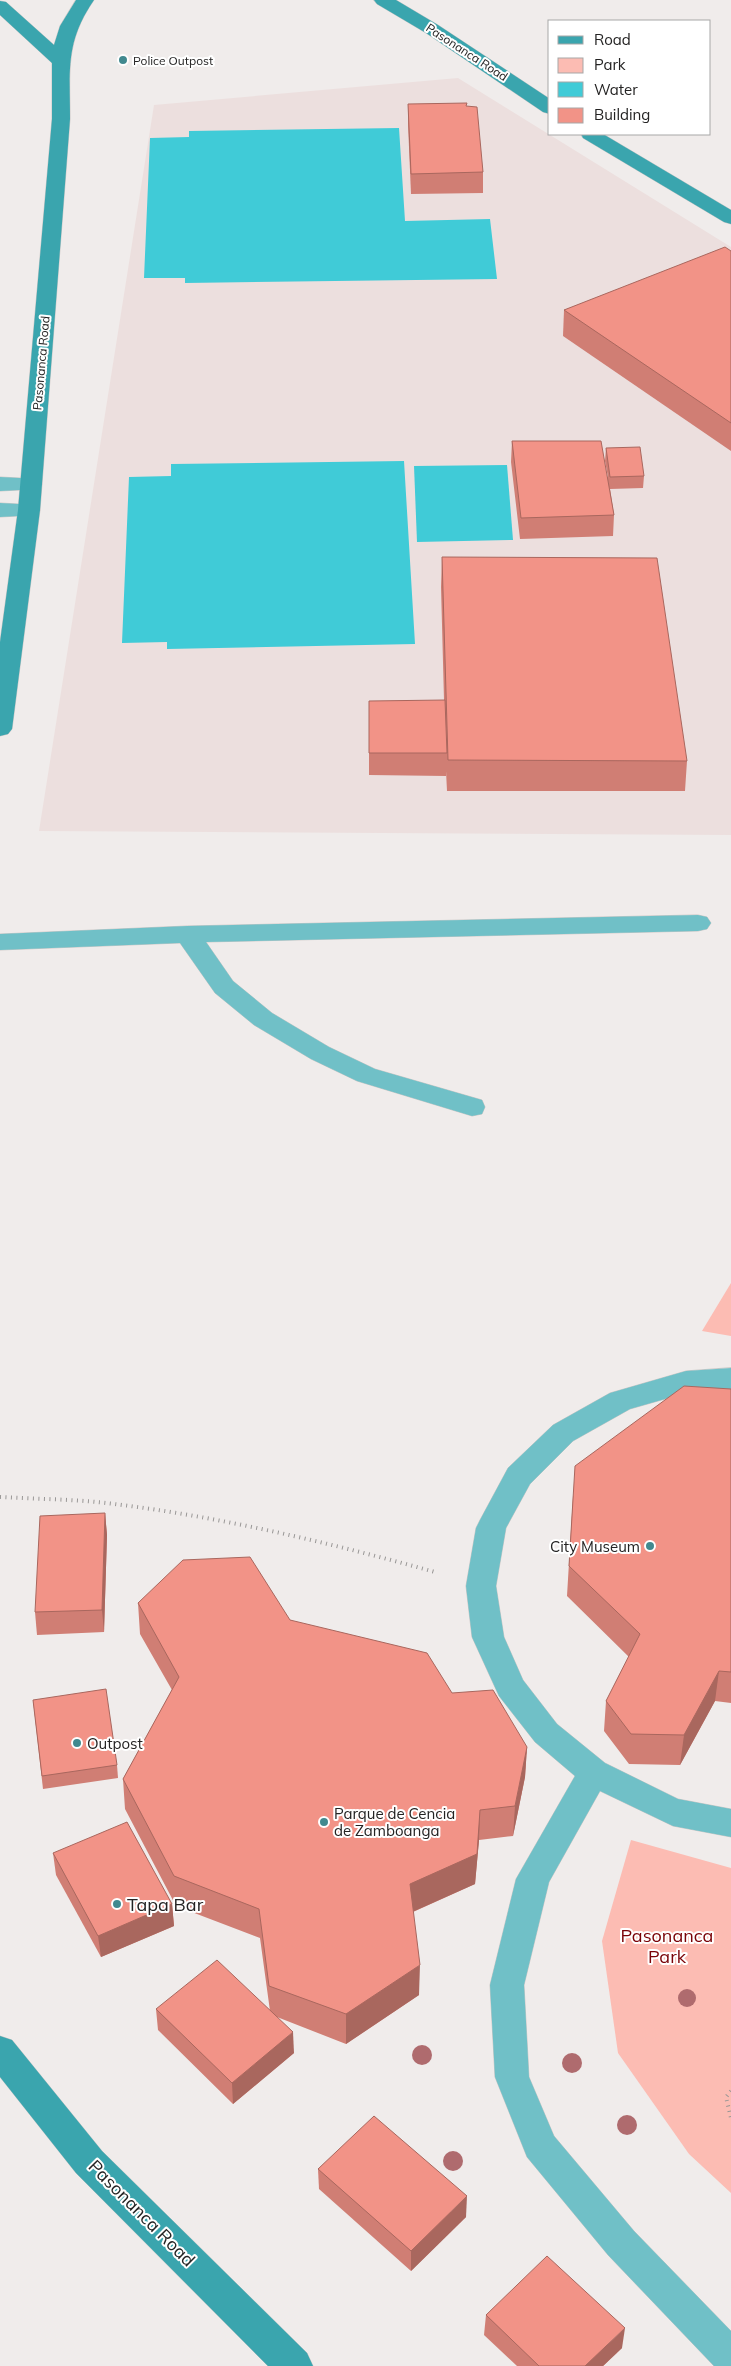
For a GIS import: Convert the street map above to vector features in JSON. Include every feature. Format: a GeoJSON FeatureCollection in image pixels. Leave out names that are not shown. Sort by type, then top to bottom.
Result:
{"type":"FeatureCollection","features":[{"type":"Feature","properties":{"kind":"street","name":"Pasonanca Road"},"geometry":{"type":"LineString","coordinates":[[0,729],[32,484],[61,119],[62,62],[66,29],[85,0]]}},
{"type":"Feature","properties":{"kind":"street","name":"Pasonanca Road"},"geometry":{"type":"LineString","coordinates":[[383,0],[432,29],[548,107]]}},
{"type":"Feature","properties":{"kind":"street"},"geometry":{"type":"LineString","coordinates":[[0,6],[62,62]]}},
{"type":"Feature","properties":{"kind":"street"},"geometry":{"type":"LineString","coordinates":[[592,135],[731,218]]}},
{"type":"Feature","properties":{"kind":"street","name":"Pasonanca Road"},"geometry":{"type":"LineString","coordinates":[[0,2051],[90,2162],[294,2366]]}},
{"type":"Feature","properties":{"kind":"lane"},"geometry":{"type":"LineString","coordinates":[[0,484],[32,484]]}},
{"type":"Feature","properties":{"kind":"lane"},"geometry":{"type":"LineString","coordinates":[[0,510],[29,510]]}},
{"type":"Feature","properties":{"kind":"lane"},"geometry":{"type":"LineString","coordinates":[[0,942],[187,934],[698,923]]}},
{"type":"Feature","properties":{"kind":"lane"},"geometry":{"type":"LineString","coordinates":[[187,934],[224,987],[263,1018],[320,1053],[366,1075],[472,1107]]}},
{"type":"Feature","properties":{"kind":"lane"},"geometry":{"type":"LineString","coordinates":[[731,1379],[686,1382],[620,1401],[563,1433],[519,1476],[490,1528],[481,1586],[488,1637],[510,1687],[546,1733],[594,1774],[673,1812],[731,1823]]}},
{"type":"Feature","properties":{"kind":"lane"},"geometry":{"type":"LineString","coordinates":[[594,1774],[533,1878],[507,1985],[512,2077],[540,2146],[621,2243],[731,2357]]}},
{"type":"Feature","properties":{"kind":"path"},"geometry":{"type":"LineString","coordinates":[[0,1497],[105,1503],[254,1526],[354,1549],[481,1586]]}},
{"type":"Feature","properties":{"kind":"path"},"geometry":{"type":"LineString","coordinates":[[731,2091],[726,2097],[731,2118]]}},
{"type":"Feature","properties":{"kind":"shaded area"},"geometry":{"type":"Polygon","coordinates":[[[458,78],[731,247],[731,835],[39,831],[154,105],[458,78]]]}},
{"type":"Feature","properties":{"kind":"green space"},"geometry":{"type":"Polygon","coordinates":[[[731,1283],[731,1336],[702,1331],[731,1283]]]}},
{"type":"Feature","properties":{"kind":"green space","name":"Pasonanca Park"},"geometry":{"type":"Polygon","coordinates":[[[631,1840],[731,1868],[731,2193],[689,2154],[618,2053],[602,1941],[631,1840]]]}},
{"type":"Feature","properties":{"kind":"water"},"geometry":{"type":"Polygon","coordinates":[[[399,128],[405,221],[490,219],[497,279],[185,283],[185,278],[144,278],[150,138],[189,137],[189,131],[399,128]]]}},
{"type":"Feature","properties":{"kind":"water"},"geometry":{"type":"Polygon","coordinates":[[[404,461],[415,644],[167,649],[167,642],[122,643],[129,477],[171,476],[171,464],[404,461]]]}},
{"type":"Feature","properties":{"kind":"water"},"geometry":{"type":"Polygon","coordinates":[[[507,465],[513,540],[417,542],[414,466],[507,465]]]}},
{"type":"Feature","properties":{"kind":"building"},"geometry":{"type":"Polygon","coordinates":[[[467,103],[466,106],[477,107],[483,172],[411,174],[408,104],[467,103]]]}},
{"type":"Feature","properties":{"kind":"building"},"geometry":{"type":"Polygon","coordinates":[[[725,247],[731,251],[731,423],[564,310],[725,247]]]}},
{"type":"Feature","properties":{"kind":"building"},"geometry":{"type":"Polygon","coordinates":[[[512,441],[601,441],[614,515],[521,518],[512,441]]]}},
{"type":"Feature","properties":{"kind":"building"},"geometry":{"type":"Polygon","coordinates":[[[640,447],[644,476],[610,477],[606,448],[640,447]]]}},
{"type":"Feature","properties":{"kind":"building"},"geometry":{"type":"Polygon","coordinates":[[[442,557],[657,558],[687,761],[448,760],[442,557]]]}},
{"type":"Feature","properties":{"kind":"building"},"geometry":{"type":"Polygon","coordinates":[[[445,700],[447,753],[369,753],[369,701],[445,700]]]}},
{"type":"Feature","properties":{"kind":"building","name":"City Museum"},"geometry":{"type":"Polygon","coordinates":[[[684,1386],[731,1389],[731,1672],[719,1671],[684,1735],[631,1734],[606,1701],[640,1634],[569,1566],[575,1466],[684,1386]]]}},
{"type":"Feature","properties":{"kind":"building"},"geometry":{"type":"Polygon","coordinates":[[[105,1513],[102,1610],[35,1612],[40,1516],[105,1513]]]}},
{"type":"Feature","properties":{"kind":"building","name":"Parque de Cencia de Zamboanga"},"geometry":{"type":"Polygon","coordinates":[[[250,1557],[290,1620],[427,1653],[452,1693],[493,1690],[527,1747],[515,1806],[480,1810],[477,1854],[410,1884],[420,1965],[346,2014],[269,1986],[259,1909],[174,1876],[123,1779],[179,1677],[138,1603],[183,1560],[250,1557]]]}},
{"type":"Feature","properties":{"kind":"building"},"geometry":{"type":"Polygon","coordinates":[[[106,1689],[117,1765],[42,1776],[33,1700],[106,1689]]]}},
{"type":"Feature","properties":{"kind":"building"},"geometry":{"type":"Polygon","coordinates":[[[127,1822],[172,1904],[98,1936],[53,1853],[127,1822]]]}},
{"type":"Feature","properties":{"kind":"building"},"geometry":{"type":"Polygon","coordinates":[[[217,1960],[293,2032],[232,2083],[156,2009],[217,1960]]]}},
{"type":"Feature","properties":{"kind":"building"},"geometry":{"type":"Polygon","coordinates":[[[374,2116],[467,2196],[411,2251],[318,2169],[374,2116]]]}},
{"type":"Feature","properties":{"kind":"building"},"geometry":{"type":"Polygon","coordinates":[[[547,2256],[625,2328],[585,2366],[539,2366],[486,2315],[547,2256]]]}},
{"type":"Feature","properties":{"kind":"place","name":"Police Outpost"},"geometry":{"type":"Point","coordinates":[123,60]}},
{"type":"Feature","properties":{"kind":"place","name":"City Museum"},"geometry":{"type":"Point","coordinates":[650,1546]}},
{"type":"Feature","properties":{"kind":"place","name":"Outpost"},"geometry":{"type":"Point","coordinates":[77,1743]}},
{"type":"Feature","properties":{"kind":"place","name":"Parque de Cencia de Zamboanga"},"geometry":{"type":"Point","coordinates":[324,1822]}},
{"type":"Feature","properties":{"kind":"place","name":"Tapa Bar"},"geometry":{"type":"Point","coordinates":[117,1904]}}]}
